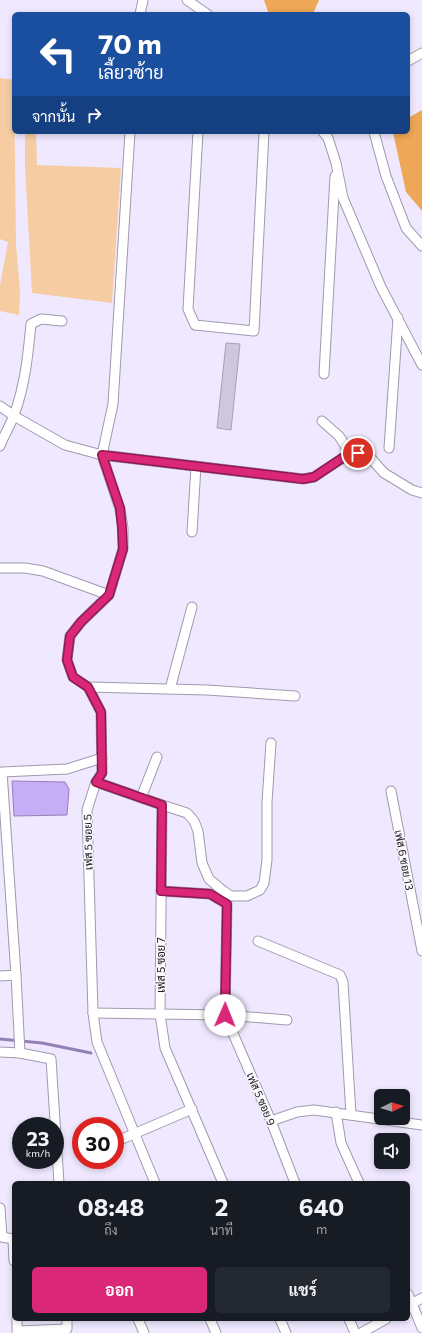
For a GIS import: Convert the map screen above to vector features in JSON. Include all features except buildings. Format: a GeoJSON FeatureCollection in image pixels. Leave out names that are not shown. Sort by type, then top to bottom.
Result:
{"type":"FeatureCollection","features":[{"type":"Feature","properties":{"kind":"street"},"geometry":{"type":"LineString","coordinates":[[140,12],[143,0]]}},
{"type":"Feature","properties":{"kind":"street"},"geometry":{"type":"LineString","coordinates":[[187,0],[204,12]]}},
{"type":"Feature","properties":{"kind":"street"},"geometry":{"type":"LineString","coordinates":[[410,60],[422,53]]}},
{"type":"Feature","properties":{"kind":"street"},"geometry":{"type":"LineString","coordinates":[[102,455],[113,404],[130,134]]}},
{"type":"Feature","properties":{"kind":"street"},"geometry":{"type":"LineString","coordinates":[[198,134],[188,309],[195,325],[254,331],[264,134]]}},
{"type":"Feature","properties":{"kind":"street"},"geometry":{"type":"LineString","coordinates":[[325,134],[328,138],[336,162],[343,198],[382,287],[422,365]]}},
{"type":"Feature","properties":{"kind":"street"},"geometry":{"type":"LineString","coordinates":[[375,134],[386,176],[406,228],[422,246]]}},
{"type":"Feature","properties":{"kind":"street"},"geometry":{"type":"LineString","coordinates":[[324,374],[336,162]]}},
{"type":"Feature","properties":{"kind":"street"},"geometry":{"type":"LineString","coordinates":[[390,448],[398,318]]}},
{"type":"Feature","properties":{"kind":"street"},"geometry":{"type":"LineString","coordinates":[[0,446],[14,416],[26,371],[31,324],[41,319],[62,321]]}},
{"type":"Feature","properties":{"kind":"street"},"geometry":{"type":"LineString","coordinates":[[0,406],[14,416],[65,445],[102,455],[303,479],[314,477],[344,457],[358,453],[368,455],[384,473],[412,490],[422,493]]}},
{"type":"Feature","properties":{"kind":"street"},"geometry":{"type":"LineString","coordinates":[[322,421],[339,436],[351,455]]}},
{"type":"Feature","properties":{"kind":"street","name":"เฟส 5 ซอย 5"},"geometry":{"type":"LineString","coordinates":[[102,455],[120,508],[123,549],[109,595],[81,622],[70,636],[67,660],[73,677],[88,687],[101,712],[102,773],[96,782],[87,810],[93,1013],[97,1042],[154,1181]]}},
{"type":"Feature","properties":{"kind":"street"},"geometry":{"type":"LineString","coordinates":[[192,532],[196,466]]}},
{"type":"Feature","properties":{"kind":"street"},"geometry":{"type":"LineString","coordinates":[[0,568],[25,568],[43,571],[109,595]]}},
{"type":"Feature","properties":{"kind":"street"},"geometry":{"type":"LineString","coordinates":[[170,689],[192,607]]}},
{"type":"Feature","properties":{"kind":"street"},"geometry":{"type":"LineString","coordinates":[[88,687],[170,689],[295,696]]}},
{"type":"Feature","properties":{"kind":"street"},"geometry":{"type":"LineString","coordinates":[[96,782],[187,814],[194,821],[198,831],[202,863],[209,879],[231,896],[247,896],[260,890],[264,884],[267,860],[267,802],[271,743]]}},
{"type":"Feature","properties":{"kind":"street"},"geometry":{"type":"LineString","coordinates":[[141,798],[157,757]]}},
{"type":"Feature","properties":{"kind":"street"},"geometry":{"type":"LineString","coordinates":[[20,1053],[2,772],[67,769],[102,758]]}},
{"type":"Feature","properties":{"kind":"street","name":"เฟส 6 ซอย 13"},"geometry":{"type":"LineString","coordinates":[[392,791],[422,951]]}},
{"type":"Feature","properties":{"kind":"street","name":"เฟส 5 ซอย 7"},"geometry":{"type":"LineString","coordinates":[[162,805],[160,1014],[165,1048],[222,1181]]}},
{"type":"Feature","properties":{"kind":"street"},"geometry":{"type":"LineString","coordinates":[[161,891],[210,894],[227,904],[225,1015]]}},
{"type":"Feature","properties":{"kind":"street"},"geometry":{"type":"LineString","coordinates":[[258,941],[340,976],[343,982],[351,1115]]}},
{"type":"Feature","properties":{"kind":"street"},"geometry":{"type":"LineString","coordinates":[[0,976],[16,975]]}},
{"type":"Feature","properties":{"kind":"street"},"geometry":{"type":"LineString","coordinates":[[93,1013],[225,1015],[287,1020]]}},
{"type":"Feature","properties":{"kind":"street","name":"เฟส 5 ซอย 9"},"geometry":{"type":"LineString","coordinates":[[225,1015],[271,1121],[294,1181]]}},
{"type":"Feature","properties":{"kind":"street"},"geometry":{"type":"LineString","coordinates":[[0,1052],[20,1053],[51,1059],[59,1181]]}},
{"type":"Feature","properties":{"kind":"street"},"geometry":{"type":"LineString","coordinates":[[124,1138],[192,1109]]}},
{"type":"Feature","properties":{"kind":"street"},"geometry":{"type":"LineString","coordinates":[[271,1121],[297,1112],[314,1110],[422,1124]]}},
{"type":"Feature","properties":{"kind":"street"},"geometry":{"type":"LineString","coordinates":[[336,1112],[341,1143],[358,1181]]}},
{"type":"Feature","properties":{"kind":"street"},"geometry":{"type":"LineString","coordinates":[[0,1208],[2,1237],[12,1239]]}},
{"type":"Feature","properties":{"kind":"street"},"geometry":{"type":"LineString","coordinates":[[422,1298],[410,1305],[422,1328]]}},
{"type":"Feature","properties":{"kind":"street"},"geometry":{"type":"LineString","coordinates":[[17,1321],[17,1331],[67,1328],[67,1321]]}},
{"type":"Feature","properties":{"kind":"street"},"geometry":{"type":"LineString","coordinates":[[139,1321],[144,1333]]}},
{"type":"Feature","properties":{"kind":"street"},"geometry":{"type":"LineString","coordinates":[[211,1321],[216,1333]]}},
{"type":"Feature","properties":{"kind":"street"},"geometry":{"type":"LineString","coordinates":[[281,1321],[286,1333]]}},
{"type":"Feature","properties":{"kind":"street"},"geometry":{"type":"LineString","coordinates":[[350,1321],[355,1333]]}},
{"type":"Feature","properties":{"kind":"street"},"geometry":{"type":"LineString","coordinates":[[361,1333],[382,1321]]}},
{"type":"Feature","properties":{"kind":"shaded area"},"geometry":{"type":"Polygon","coordinates":[[[264,0],[319,0],[314,12],[268,12],[264,0]]]}},
{"type":"Feature","properties":{"kind":"shaded area"},"geometry":{"type":"Polygon","coordinates":[[[0,78],[12,80],[12,134],[15,134],[16,244],[20,290],[19,315],[0,311],[0,285],[8,242],[0,239],[0,78]]]}},
{"type":"Feature","properties":{"kind":"shaded area"},"geometry":{"type":"Polygon","coordinates":[[[422,110],[422,211],[406,192],[393,134],[410,134],[410,117],[422,110]]]}},
{"type":"Feature","properties":{"kind":"shaded area"},"geometry":{"type":"Polygon","coordinates":[[[25,134],[36,134],[37,165],[121,168],[112,303],[32,293],[25,166],[25,134]]]}},
{"type":"Feature","properties":{"kind":"shaded area"},"geometry":{"type":"Polygon","coordinates":[[[12,781],[65,782],[69,789],[67,815],[14,816],[12,781]]]}},
{"type":"Feature","properties":{"kind":"waterway"},"geometry":{"type":"LineString","coordinates":[[0,1039],[42,1043],[91,1053]]}},
{"type":"Feature","properties":{"kind":"route"},"geometry":{"type":"LineString","coordinates":[[225,1015],[227,904],[210,894],[161,891],[162,805],[96,782],[102,773],[101,712],[88,687],[73,677],[67,660],[70,636],[81,622],[109,595],[123,549],[120,508],[102,455],[303,479],[314,477],[344,457],[358,453]]}}]}
